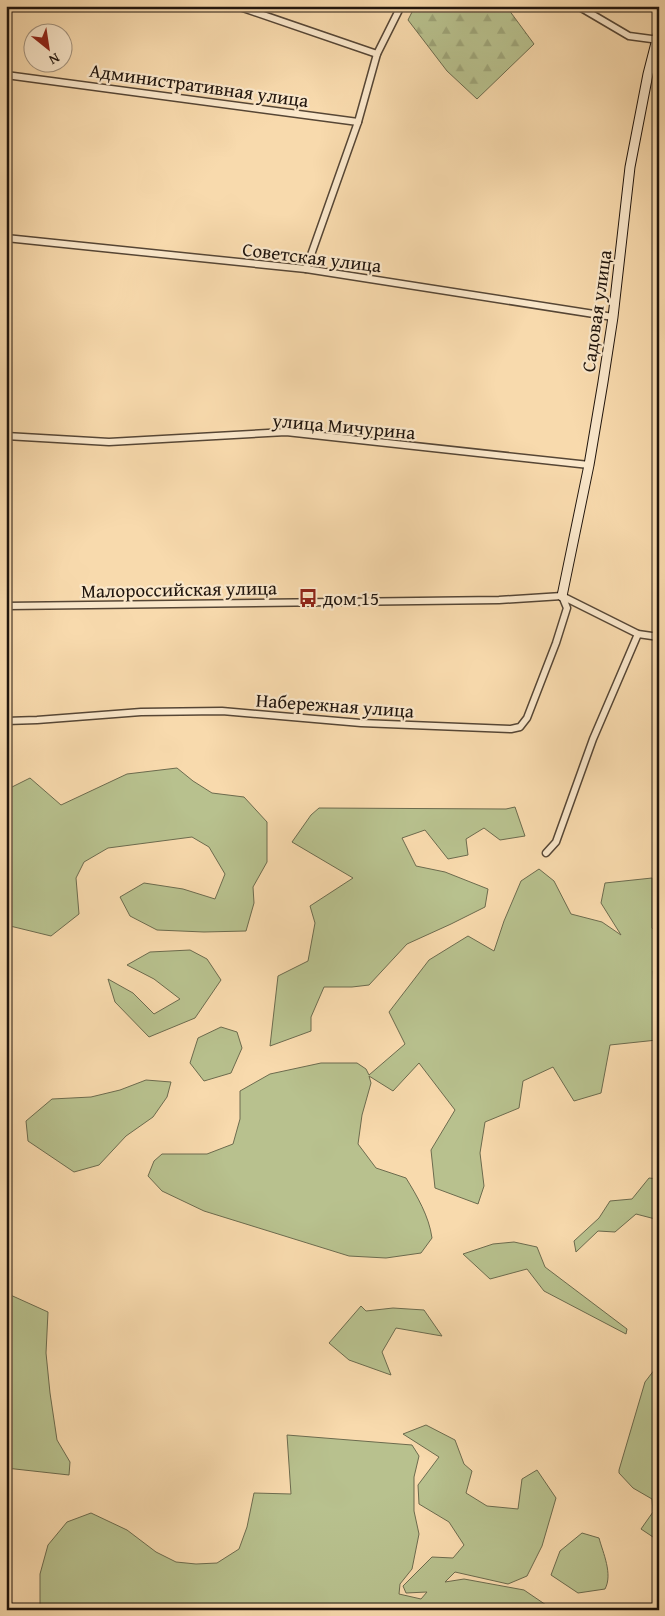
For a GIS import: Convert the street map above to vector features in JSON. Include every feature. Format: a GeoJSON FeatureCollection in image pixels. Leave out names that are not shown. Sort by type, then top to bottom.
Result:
{"type":"FeatureCollection","features":[{"type":"Feature","properties":{"kind":"street"},"geometry":{"type":"LineString","coordinates":[[237,6],[377,54]]}},
{"type":"Feature","properties":{"kind":"street"},"geometry":{"type":"LineString","coordinates":[[306,269],[358,122],[377,54],[401,6]]}},
{"type":"Feature","properties":{"kind":"street"},"geometry":{"type":"LineString","coordinates":[[578,6],[629,36],[658,36]]}},
{"type":"Feature","properties":{"kind":"street","name":"Садовая улица"},"geometry":{"type":"LineString","coordinates":[[562,596],[589,465],[613,317],[630,167],[658,36]]}},
{"type":"Feature","properties":{"kind":"street","name":"Административная улица"},"geometry":{"type":"LineString","coordinates":[[6,75],[358,122]]}},
{"type":"Feature","properties":{"kind":"street","name":"Советская улица"},"geometry":{"type":"LineString","coordinates":[[6,238],[306,269],[613,317]]}},
{"type":"Feature","properties":{"kind":"street","name":"улица Мичурина"},"geometry":{"type":"LineString","coordinates":[[6,436],[109,442],[286,432],[589,465]]}},
{"type":"Feature","properties":{"kind":"street"},"geometry":{"type":"LineString","coordinates":[[562,596],[638,634],[659,637]]}},
{"type":"Feature","properties":{"kind":"street","name":"Малороссийская улица"},"geometry":{"type":"LineString","coordinates":[[6,606],[499,600],[562,596]]}},
{"type":"Feature","properties":{"kind":"street","name":"Набережная улица"},"geometry":{"type":"LineString","coordinates":[[6,721],[141,712],[222,711],[361,723],[511,729],[520,727],[527,718],[556,643],[567,608],[562,596]]}},
{"type":"Feature","properties":{"kind":"street"},"geometry":{"type":"LineString","coordinates":[[546,853],[556,842],[593,739],[638,634]]}},
{"type":"Feature","properties":{"kind":"green space"},"geometry":{"type":"Polygon","coordinates":[[[415,6],[506,6],[534,44],[477,99],[447,71],[408,20],[415,6]]]}},
{"type":"Feature","properties":{"kind":"green space"},"geometry":{"type":"Polygon","coordinates":[[[177,768],[212,793],[244,797],[267,822],[267,862],[253,887],[254,903],[246,931],[157,930],[130,916],[120,897],[144,883],[183,889],[215,899],[225,874],[209,847],[192,837],[108,848],[84,862],[76,878],[79,914],[51,936],[6,925],[6,790],[30,778],[61,805],[127,774],[177,768]]]}},
{"type":"Feature","properties":{"kind":"green space"},"geometry":{"type":"Polygon","coordinates":[[[515,807],[525,836],[500,840],[484,828],[466,839],[468,855],[448,859],[425,830],[402,838],[416,866],[445,872],[488,889],[485,907],[407,944],[369,985],[324,987],[311,1017],[311,1031],[270,1046],[278,976],[308,961],[315,923],[310,906],[353,878],[292,842],[311,815],[319,808],[506,809],[515,807]]]}},
{"type":"Feature","properties":{"kind":"green space"},"geometry":{"type":"Polygon","coordinates":[[[539,869],[554,881],[571,914],[602,922],[621,935],[601,903],[605,883],[652,878],[652,928],[659,934],[659,963],[653,971],[657,1040],[610,1045],[601,1093],[574,1101],[553,1067],[523,1081],[519,1108],[485,1122],[480,1153],[484,1186],[478,1204],[435,1188],[431,1150],[455,1110],[419,1063],[393,1091],[369,1076],[371,1083],[362,1115],[358,1144],[376,1168],[406,1178],[422,1206],[432,1238],[421,1253],[386,1258],[349,1256],[204,1211],[162,1191],[148,1176],[154,1161],[162,1154],[207,1154],[233,1144],[240,1119],[240,1091],[270,1074],[321,1063],[357,1063],[366,1069],[369,1075],[405,1044],[389,1012],[429,960],[468,936],[494,951],[521,881],[539,869]]]}},
{"type":"Feature","properties":{"kind":"green space"},"geometry":{"type":"Polygon","coordinates":[[[190,950],[207,959],[221,980],[195,1018],[149,1037],[115,1002],[108,979],[133,993],[154,1014],[180,999],[154,979],[127,965],[150,952],[190,950]]]}},
{"type":"Feature","properties":{"kind":"green space"},"geometry":{"type":"Polygon","coordinates":[[[221,1027],[237,1032],[242,1048],[231,1073],[204,1081],[190,1063],[198,1038],[221,1027]]]}},
{"type":"Feature","properties":{"kind":"green space"},"geometry":{"type":"Polygon","coordinates":[[[146,1080],[171,1082],[167,1097],[153,1117],[126,1136],[99,1165],[74,1172],[28,1141],[26,1121],[52,1099],[91,1097],[120,1090],[146,1080]]]}},
{"type":"Feature","properties":{"kind":"green space"},"geometry":{"type":"Polygon","coordinates":[[[649,1178],[659,1179],[659,1220],[636,1214],[615,1232],[598,1231],[576,1252],[574,1241],[599,1218],[610,1201],[632,1199],[649,1178]]]}},
{"type":"Feature","properties":{"kind":"green space"},"geometry":{"type":"Polygon","coordinates":[[[514,1242],[537,1247],[545,1267],[627,1329],[626,1334],[544,1291],[527,1269],[490,1279],[463,1254],[493,1244],[514,1242]]]}},
{"type":"Feature","properties":{"kind":"green space"},"geometry":{"type":"Polygon","coordinates":[[[6,1293],[48,1312],[46,1353],[50,1393],[57,1440],[70,1462],[69,1475],[6,1468],[6,1293]]]}},
{"type":"Feature","properties":{"kind":"green space"},"geometry":{"type":"Polygon","coordinates":[[[361,1306],[366,1311],[393,1308],[424,1310],[442,1336],[396,1328],[382,1352],[391,1375],[349,1360],[329,1343],[361,1306]]]}},
{"type":"Feature","properties":{"kind":"green space"},"geometry":{"type":"Polygon","coordinates":[[[659,1328],[659,1541],[641,1529],[653,1512],[652,1499],[633,1488],[619,1473],[619,1470],[645,1382],[655,1369],[654,1348],[659,1328]]]}},
{"type":"Feature","properties":{"kind":"green space"},"geometry":{"type":"Polygon","coordinates":[[[426,1425],[455,1440],[464,1464],[472,1471],[466,1493],[487,1506],[518,1509],[522,1479],[537,1470],[556,1498],[542,1546],[527,1576],[508,1584],[455,1572],[445,1582],[464,1579],[524,1590],[549,1607],[581,1606],[590,1610],[40,1610],[40,1574],[48,1545],[67,1522],[91,1513],[127,1530],[156,1552],[176,1562],[196,1564],[217,1563],[239,1549],[247,1527],[254,1493],[291,1494],[287,1435],[412,1445],[419,1456],[414,1477],[414,1511],[419,1534],[412,1569],[400,1584],[399,1594],[421,1599],[427,1592],[406,1593],[403,1586],[432,1557],[453,1558],[464,1545],[449,1522],[419,1504],[418,1485],[439,1457],[403,1434],[426,1425]]]}},
{"type":"Feature","properties":{"kind":"green space"},"geometry":{"type":"Polygon","coordinates":[[[582,1533],[599,1538],[608,1570],[605,1589],[578,1593],[551,1575],[560,1551],[582,1533]]]}},
{"type":"Feature","properties":{"kind":"place","name":"дом 15"},"geometry":{"type":"Point","coordinates":[308,598]}}]}
